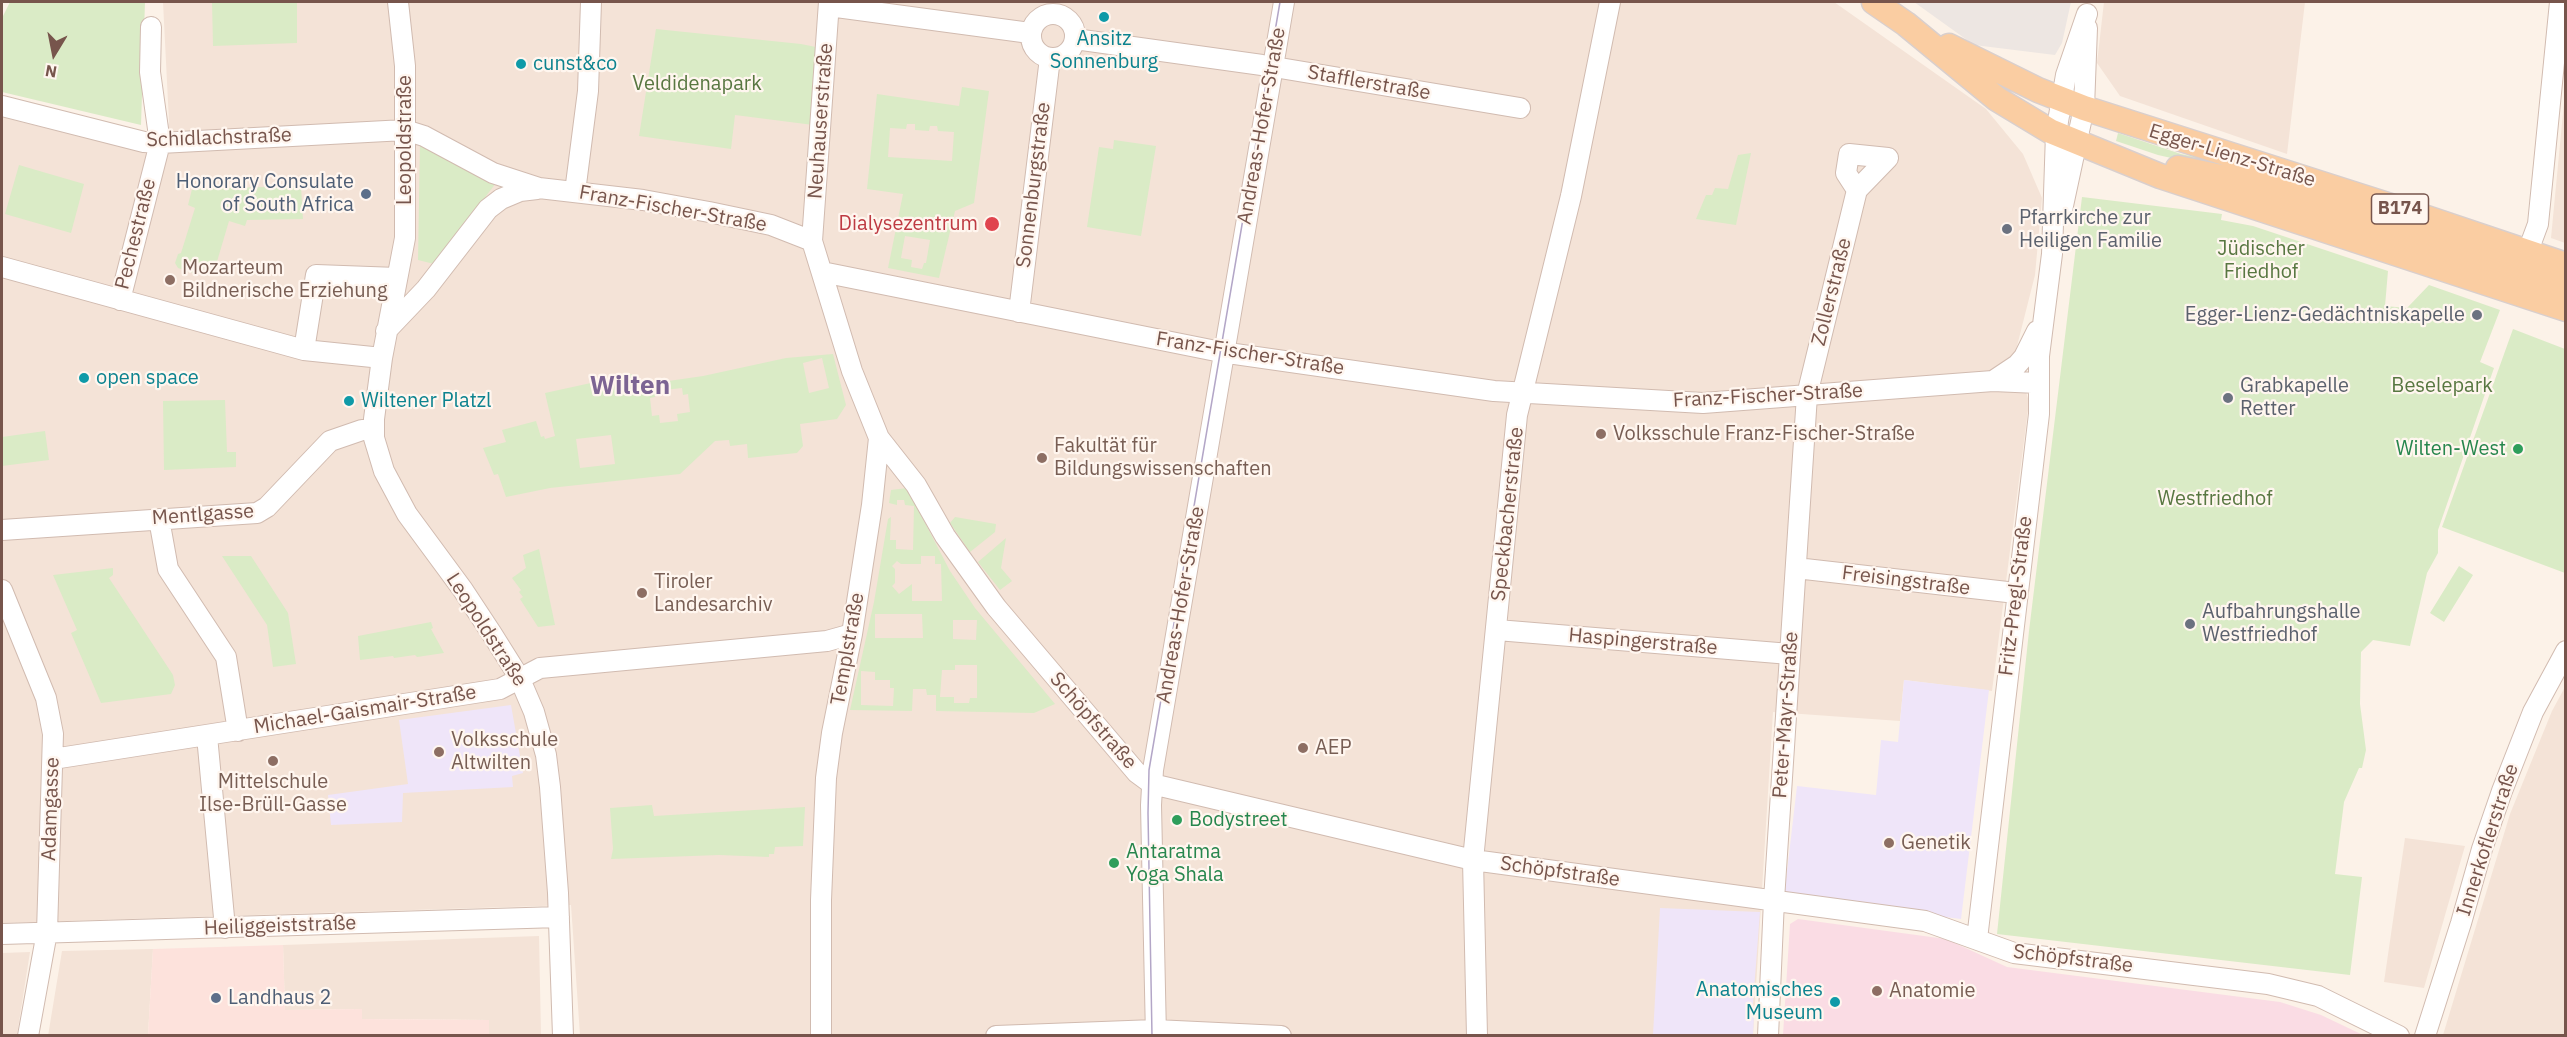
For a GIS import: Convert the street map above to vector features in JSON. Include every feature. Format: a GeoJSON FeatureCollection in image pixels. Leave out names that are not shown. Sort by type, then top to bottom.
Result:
{"type":"FeatureCollection","features":[{"type":"Feature","properties":{"kind":"main road","name":"Egger-Lienz-Straße"},"geometry":{"type":"LineString","coordinates":[[1874,2],[1906,24],[1996,99],[2067,138],[2160,176],[2565,309]]}},
{"type":"Feature","properties":{"kind":"main road","name":"Egger-Lienz-Straße"},"geometry":{"type":"LineString","coordinates":[[1906,24],[1987,66],[2060,100],[2528,251],[2565,265]]}},
{"type":"Feature","properties":{"kind":"main road","name":"Egger-Lienz-Straße"},"geometry":{"type":"LineString","coordinates":[[2115,156],[2240,181],[2565,285]]}},
{"type":"Feature","properties":{"kind":"street","name":"Leopoldstraße"},"geometry":{"type":"LineString","coordinates":[[398,2],[405,66],[405,238],[382,358],[374,430],[377,452],[384,471],[407,514],[463,590],[519,677],[534,712],[546,755],[559,917],[564,1035]]}},
{"type":"Feature","properties":{"kind":"street"},"geometry":{"type":"LineString","coordinates":[[574,192],[588,92],[591,2]]}},
{"type":"Feature","properties":{"kind":"street","name":"Andreas-Hofer-Straße"},"geometry":{"type":"LineString","coordinates":[[1155,1033],[1152,784],[1284,2]]}},
{"type":"Feature","properties":{"kind":"street","name":"Speckbacherstraße"},"geometry":{"type":"LineString","coordinates":[[1477,1035],[1473,860],[1517,415],[1571,196],[1610,2]]}},
{"type":"Feature","properties":{"kind":"street"},"geometry":{"type":"LineString","coordinates":[[2528,251],[2538,224],[2560,2]]}},
{"type":"Feature","properties":{"kind":"street"},"geometry":{"type":"LineString","coordinates":[[829,4],[1030,33]]}},
{"type":"Feature","properties":{"kind":"street","name":"Neuhauserstraße"},"geometry":{"type":"LineString","coordinates":[[812,242],[829,4]]}},
{"type":"Feature","properties":{"kind":"street"},"geometry":{"type":"LineString","coordinates":[[1055,7],[1072,24],[1075,39],[1069,51],[1057,58],[1050,58],[1043,56],[1033,47],[1030,33],[1035,21],[1055,7]]}},
{"type":"Feature","properties":{"kind":"street","name":"Fritz-Pregl-Straße"},"geometry":{"type":"LineString","coordinates":[[1977,939],[2039,414],[2038,383],[2044,315],[2067,138],[2060,100],[2069,64],[2088,8]]}},
{"type":"Feature","properties":{"kind":"street","name":"Fritz-Pregl-Straße"},"geometry":{"type":"LineString","coordinates":[[2067,138],[2085,108],[2088,8]]}},
{"type":"Feature","properties":{"kind":"street","name":"Pechestraße"},"geometry":{"type":"LineString","coordinates":[[120,300],[160,143],[150,72],[151,27]]}},
{"type":"Feature","properties":{"kind":"street","name":"Stafflerstraße"},"geometry":{"type":"LineString","coordinates":[[1075,39],[1272,67],[1520,108]]}},
{"type":"Feature","properties":{"kind":"street","name":"Sonnenburgstraße"},"geometry":{"type":"LineString","coordinates":[[1019,312],[1050,58]]}},
{"type":"Feature","properties":{"kind":"street","name":"Schidlachstraße"},"geometry":{"type":"LineString","coordinates":[[2,106],[144,142],[160,143],[405,130]]}},
{"type":"Feature","properties":{"kind":"street","name":"Franz-Fischer-Straße"},"geometry":{"type":"LineString","coordinates":[[405,130],[424,136],[492,173],[539,188],[643,200],[709,212],[771,225],[812,242]]}},
{"type":"Feature","properties":{"kind":"street","name":"Franz-Fischer-Straße"},"geometry":{"type":"LineString","coordinates":[[386,332],[426,289],[488,209],[501,199],[520,191],[539,188]]}},
{"type":"Feature","properties":{"kind":"street","name":"Zollerstraße"},"geometry":{"type":"LineString","coordinates":[[1807,395],[1857,190]]}},
{"type":"Feature","properties":{"kind":"street"},"geometry":{"type":"LineString","coordinates":[[812,242],[822,272]]}},
{"type":"Feature","properties":{"kind":"street"},"geometry":{"type":"LineString","coordinates":[[2,267],[304,350],[382,358]]}},
{"type":"Feature","properties":{"kind":"street","name":"Franz-Fischer-Straße"},"geometry":{"type":"LineString","coordinates":[[822,272],[1224,353],[1494,391],[1685,403],[1993,381],[2038,383]]}},
{"type":"Feature","properties":{"kind":"street","name":"Templstraße"},"geometry":{"type":"LineString","coordinates":[[821,1035],[821,900],[826,778],[876,483],[879,438],[852,371],[822,272]]}},
{"type":"Feature","properties":{"kind":"street"},"geometry":{"type":"LineString","coordinates":[[304,350],[316,274],[397,278]]}},
{"type":"Feature","properties":{"kind":"street"},"geometry":{"type":"LineString","coordinates":[[1993,381],[2012,369],[2024,357],[2044,315]]}},
{"type":"Feature","properties":{"kind":"street","name":"Peter-Mayr-Straße"},"geometry":{"type":"LineString","coordinates":[[1768,1035],[1774,900],[1807,395]]}},
{"type":"Feature","properties":{"kind":"street","name":"Mentlgasse"},"geometry":{"type":"LineString","coordinates":[[2,530],[261,512],[330,441],[362,430],[374,430]]}},
{"type":"Feature","properties":{"kind":"street","name":"Schöpfstraße"},"geometry":{"type":"LineString","coordinates":[[879,438],[916,485],[945,536],[996,608],[1137,773],[1152,784],[1473,860],[1925,921],[2014,953],[2268,984],[2318,996],[2399,1035]]}},
{"type":"Feature","properties":{"kind":"street"},"geometry":{"type":"LineString","coordinates":[[159,519],[168,569],[226,657],[238,731]]}},
{"type":"Feature","properties":{"kind":"street","name":"Freisingstraße"},"geometry":{"type":"LineString","coordinates":[[1796,568],[2016,594]]}},
{"type":"Feature","properties":{"kind":"street","name":"Adamgasse"},"geometry":{"type":"LineString","coordinates":[[2,590],[46,698],[52,722],[53,759],[47,932],[28,1035]]}},
{"type":"Feature","properties":{"kind":"street","name":"Haspingerstraße"},"geometry":{"type":"LineString","coordinates":[[1497,630],[1790,654]]}},
{"type":"Feature","properties":{"kind":"street","name":"Michael-Gaismair-Straße"},"geometry":{"type":"LineString","coordinates":[[53,759],[500,688],[540,668],[827,641],[852,634]]}},
{"type":"Feature","properties":{"kind":"street","name":"Innerkoflerstraße"},"geometry":{"type":"LineString","coordinates":[[2425,1035],[2502,791],[2533,711],[2565,651]]}},
{"type":"Feature","properties":{"kind":"street"},"geometry":{"type":"LineString","coordinates":[[207,736],[225,928]]}},
{"type":"Feature","properties":{"kind":"street","name":"Heiliggeiststraße"},"geometry":{"type":"LineString","coordinates":[[2,934],[559,917]]}},
{"type":"Feature","properties":{"kind":"street"},"geometry":{"type":"LineString","coordinates":[[996,1035],[1155,1033],[1281,1035]]}},
{"type":"Feature","properties":{"kind":"shaded area"},"geometry":{"type":"Polygon","coordinates":[[[163,2],[1834,2],[1986,109],[2023,154],[2042,198],[2035,275],[2015,354],[2029,402],[1992,691],[1904,680],[1900,721],[1773,712],[1753,1035],[580,1035],[571,905],[2,923],[2,117],[165,158],[169,122],[163,2]]]}},
{"type":"Feature","properties":{"kind":"shaded area"},"geometry":{"type":"Polygon","coordinates":[[[1914,2],[2071,2],[2062,43],[2055,55],[1974,45],[1914,2]]]}},
{"type":"Feature","properties":{"kind":"shaded area"},"geometry":{"type":"Polygon","coordinates":[[[2104,2],[2305,2],[2287,154],[2120,96],[2097,63],[2104,2]]]}},
{"type":"Feature","properties":{"kind":"shaded area"},"geometry":{"type":"Polygon","coordinates":[[[2565,92],[2565,243],[2551,238],[2565,92]]]}},
{"type":"Feature","properties":{"kind":"shaded area"},"geometry":{"type":"Polygon","coordinates":[[[1904,680],[1989,690],[1961,919],[1784,897],[1797,786],[1876,795],[1881,740],[1898,742],[1904,680]]]}},
{"type":"Feature","properties":{"kind":"shaded area"},"geometry":{"type":"Polygon","coordinates":[[[2565,687],[2565,1035],[2443,1035],[2510,814],[2552,711],[2565,687]]]}},
{"type":"Feature","properties":{"kind":"shaded area"},"geometry":{"type":"Polygon","coordinates":[[[511,705],[523,773],[512,776],[513,787],[403,793],[402,822],[331,825],[328,795],[408,784],[399,720],[511,705]]]}},
{"type":"Feature","properties":{"kind":"shaded area"},"geometry":{"type":"Polygon","coordinates":[[[2405,838],[2465,846],[2424,988],[2384,982],[2405,838]]]}},
{"type":"Feature","properties":{"kind":"shaded area"},"geometry":{"type":"Polygon","coordinates":[[[1660,908],[1760,912],[1752,1016],[1754,1017],[1753,1035],[1653,1035],[1660,908]]]}},
{"type":"Feature","properties":{"kind":"shaded area"},"geometry":{"type":"Polygon","coordinates":[[[1798,919],[1946,939],[2007,967],[2280,1002],[2321,1015],[2363,1035],[1783,1035],[1790,924],[1798,919]]]}},
{"type":"Feature","properties":{"kind":"shaded area"},"geometry":{"type":"Polygon","coordinates":[[[539,936],[541,1035],[489,1035],[489,1020],[362,1019],[361,1009],[285,1010],[283,945],[539,936]]]}},
{"type":"Feature","properties":{"kind":"shaded area"},"geometry":{"type":"Polygon","coordinates":[[[283,945],[285,1010],[362,1009],[362,1019],[489,1020],[489,1035],[148,1035],[153,949],[283,945]]]}},
{"type":"Feature","properties":{"kind":"shaded area"},"geometry":{"type":"Polygon","coordinates":[[[153,949],[148,1035],[48,1036],[62,951],[153,949]]]}},
{"type":"Feature","properties":{"kind":"shaded area"},"geometry":{"type":"Polygon","coordinates":[[[30,952],[17,1035],[2,1035],[2,953],[30,952]]]}},
{"type":"Feature","properties":{"kind":"green space"},"geometry":{"type":"Polygon","coordinates":[[[10,2],[145,2],[141,125],[2,92],[2,18],[10,2]]]}},
{"type":"Feature","properties":{"kind":"green space"},"geometry":{"type":"Polygon","coordinates":[[[212,2],[297,2],[297,43],[213,46],[212,2]]]}},
{"type":"Feature","properties":{"kind":"green space","name":"Veldidenapark"},"geometry":{"type":"Polygon","coordinates":[[[656,29],[801,44],[826,49],[821,126],[735,115],[731,149],[639,136],[656,29]]]}},
{"type":"Feature","properties":{"kind":"green space"},"geometry":{"type":"Polygon","coordinates":[[[962,87],[989,91],[974,203],[955,211],[939,278],[888,268],[903,194],[867,189],[877,94],[959,106],[962,87]],[[907,124],[906,129],[890,128],[888,157],[952,161],[954,132],[938,131],[937,126],[930,126],[929,131],[915,130],[915,124],[907,124]],[[905,236],[901,258],[912,260],[911,267],[922,269],[926,263],[930,240],[905,236]]]}},
{"type":"Feature","properties":{"kind":"green space"},"geometry":{"type":"Polygon","coordinates":[[[2118,133],[2181,154],[2240,166],[2207,166],[2158,155],[2116,141],[2118,133]]]}},
{"type":"Feature","properties":{"kind":"green space"},"geometry":{"type":"Polygon","coordinates":[[[1114,140],[1156,146],[1141,236],[1087,227],[1099,147],[1113,149],[1114,140]]]}},
{"type":"Feature","properties":{"kind":"green space"},"geometry":{"type":"Polygon","coordinates":[[[420,142],[496,183],[434,264],[418,260],[420,142]]]}},
{"type":"Feature","properties":{"kind":"green space"},"geometry":{"type":"Polygon","coordinates":[[[1751,153],[1736,225],[1696,219],[1706,195],[1712,195],[1715,188],[1728,189],[1738,155],[1751,153]]]}},
{"type":"Feature","properties":{"kind":"green space"},"geometry":{"type":"Polygon","coordinates":[[[19,165],[84,184],[71,233],[5,214],[19,165]]]}},
{"type":"Feature","properties":{"kind":"green space"},"geometry":{"type":"Polygon","coordinates":[[[301,186],[303,219],[247,220],[245,226],[229,221],[216,265],[195,269],[193,273],[178,268],[175,263],[178,254],[181,253],[195,208],[188,205],[192,189],[301,186]]]}},
{"type":"Feature","properties":{"kind":"green space","name":"Westfriedhof"},"geometry":{"type":"Polygon","coordinates":[[[2082,197],[2222,214],[2221,220],[2253,226],[2388,271],[2385,306],[2407,308],[2429,285],[2500,310],[2480,362],[2494,368],[2438,530],[2438,553],[2427,573],[2410,646],[2373,640],[2361,652],[2360,704],[2366,750],[2362,768],[2359,768],[2344,802],[2335,874],[2362,877],[2350,975],[1997,934],[2029,631],[2082,197]]]}},
{"type":"Feature","properties":{"kind":"green space","name":"Wilten-West"},"geometry":{"type":"Polygon","coordinates":[[[2513,329],[2565,349],[2565,573],[2442,527],[2513,329]]]}},
{"type":"Feature","properties":{"kind":"green space"},"geometry":{"type":"Polygon","coordinates":[[[833,354],[846,405],[837,419],[800,424],[803,446],[797,453],[748,458],[747,444],[730,446],[729,440],[715,441],[680,474],[550,488],[506,497],[498,474],[494,475],[483,448],[506,442],[502,430],[536,421],[541,437],[544,436],[545,439],[555,436],[545,393],[632,374],[634,386],[703,376],[786,358],[833,354]],[[822,358],[803,363],[809,393],[829,388],[822,358]],[[682,388],[655,391],[655,397],[650,398],[652,416],[659,415],[660,423],[678,421],[677,414],[690,412],[688,394],[683,395],[682,388]],[[611,435],[576,439],[580,468],[615,464],[611,435]]]}},
{"type":"Feature","properties":{"kind":"green space"},"geometry":{"type":"Polygon","coordinates":[[[225,400],[227,452],[236,452],[236,467],[164,470],[163,401],[225,400]]]}},
{"type":"Feature","properties":{"kind":"green space"},"geometry":{"type":"Polygon","coordinates":[[[45,431],[49,460],[2,466],[2,437],[45,431]]]}},
{"type":"Feature","properties":{"kind":"green space"},"geometry":{"type":"Polygon","coordinates":[[[907,488],[950,571],[975,608],[1055,704],[1034,713],[936,711],[936,695],[927,695],[926,689],[913,689],[912,711],[850,710],[874,602],[888,519],[891,517],[890,540],[896,540],[896,549],[913,550],[914,506],[905,505],[904,500],[897,500],[897,505],[889,503],[891,490],[907,488]],[[921,556],[921,564],[901,564],[897,561],[892,566],[895,569],[895,583],[892,586],[899,594],[912,584],[912,601],[942,601],[941,564],[935,564],[935,556],[921,556]],[[875,614],[875,638],[923,638],[922,614],[875,614]],[[953,620],[953,639],[976,640],[977,620],[953,620]],[[955,665],[955,670],[942,670],[940,697],[954,697],[954,703],[969,703],[970,698],[977,698],[977,665],[955,665]],[[861,671],[861,705],[893,706],[894,688],[890,688],[890,680],[875,680],[875,672],[861,671]]]}},
{"type":"Feature","properties":{"kind":"green space"},"geometry":{"type":"Polygon","coordinates":[[[955,517],[996,524],[995,532],[970,552],[950,523],[955,517]]]}},
{"type":"Feature","properties":{"kind":"green space"},"geometry":{"type":"Polygon","coordinates":[[[1006,538],[1001,568],[1012,581],[1000,590],[978,562],[1006,538]]]}},
{"type":"Feature","properties":{"kind":"green space"},"geometry":{"type":"Polygon","coordinates":[[[539,549],[555,625],[538,627],[520,599],[523,597],[519,592],[521,590],[512,578],[526,568],[523,555],[539,549]]]}},
{"type":"Feature","properties":{"kind":"green space"},"geometry":{"type":"Polygon","coordinates":[[[222,556],[251,556],[288,613],[296,664],[273,667],[267,625],[222,556]]]}},
{"type":"Feature","properties":{"kind":"green space"},"geometry":{"type":"Polygon","coordinates":[[[2459,566],[2473,575],[2444,622],[2430,613],[2459,566]]]}},
{"type":"Feature","properties":{"kind":"green space"},"geometry":{"type":"Polygon","coordinates":[[[113,568],[113,575],[109,578],[173,675],[175,685],[171,694],[101,703],[71,633],[77,630],[53,575],[113,568]]]}},
{"type":"Feature","properties":{"kind":"green space"},"geometry":{"type":"Polygon","coordinates":[[[431,622],[433,628],[431,629],[444,653],[360,660],[358,636],[431,622]]]}},
{"type":"Feature","properties":{"kind":"green space"},"geometry":{"type":"Polygon","coordinates":[[[652,805],[654,816],[805,807],[803,846],[775,847],[774,854],[769,854],[769,857],[719,855],[611,859],[613,849],[610,808],[652,805]]]}},
{"type":"Feature","properties":{"kind":"tram line"},"geometry":{"type":"LineString","coordinates":[[1152,1036],[1149,770],[1280,2]]}},
{"type":"Feature","properties":{"kind":"place","name":"Ansitz Sonnenburg"},"geometry":{"type":"Point","coordinates":[1104,17]}},
{"type":"Feature","properties":{"kind":"place","name":"cunst&co"},"geometry":{"type":"Point","coordinates":[521,64]}},
{"type":"Feature","properties":{"kind":"place","name":"Honorary Consulate of South Africa"},"geometry":{"type":"Point","coordinates":[366,194]}},
{"type":"Feature","properties":{"kind":"place","name":"Dialysezentrum"},"geometry":{"type":"Point","coordinates":[992,224]}},
{"type":"Feature","properties":{"kind":"place","name":"Pfarrkirche zur Heiligen Familie"},"geometry":{"type":"Point","coordinates":[2007,229]}},
{"type":"Feature","properties":{"kind":"place","name":"Mozarteum Bildnerische Erziehung"},"geometry":{"type":"Point","coordinates":[170,280]}},
{"type":"Feature","properties":{"kind":"place","name":"Egger-Lienz-Gedächtniskapelle"},"geometry":{"type":"Point","coordinates":[2477,315]}},
{"type":"Feature","properties":{"kind":"place","name":"open space"},"geometry":{"type":"Point","coordinates":[84,378]}},
{"type":"Feature","properties":{"kind":"place","name":"Grabkapelle Retter"},"geometry":{"type":"Point","coordinates":[2228,398]}},
{"type":"Feature","properties":{"kind":"place","name":"Wiltener Platzl"},"geometry":{"type":"Point","coordinates":[349,401]}},
{"type":"Feature","properties":{"kind":"place","name":"Volksschule Franz-Fischer-Straße"},"geometry":{"type":"Point","coordinates":[1601,434]}},
{"type":"Feature","properties":{"kind":"place","name":"Wilten-West"},"geometry":{"type":"Point","coordinates":[2518,449]}},
{"type":"Feature","properties":{"kind":"place","name":"Fakultät für Bildungswissenschaften"},"geometry":{"type":"Point","coordinates":[1042,458]}},
{"type":"Feature","properties":{"kind":"place","name":"Tiroler Landesarchiv"},"geometry":{"type":"Point","coordinates":[642,593]}},
{"type":"Feature","properties":{"kind":"place","name":"Aufbahrungshalle Westfriedhof"},"geometry":{"type":"Point","coordinates":[2190,624]}},
{"type":"Feature","properties":{"kind":"place","name":"AEP"},"geometry":{"type":"Point","coordinates":[1303,748]}},
{"type":"Feature","properties":{"kind":"place","name":"Volksschule Altwilten"},"geometry":{"type":"Point","coordinates":[439,752]}},
{"type":"Feature","properties":{"kind":"place","name":"Mittelschule Ilse-Brüll-Gasse"},"geometry":{"type":"Point","coordinates":[273,761]}},
{"type":"Feature","properties":{"kind":"place","name":"Bodystreet"},"geometry":{"type":"Point","coordinates":[1177,820]}},
{"type":"Feature","properties":{"kind":"place","name":"Genetik"},"geometry":{"type":"Point","coordinates":[1889,843]}},
{"type":"Feature","properties":{"kind":"place","name":"Antaratma Yoga Shala"},"geometry":{"type":"Point","coordinates":[1114,863]}},
{"type":"Feature","properties":{"kind":"place","name":"Anatomie"},"geometry":{"type":"Point","coordinates":[1877,991]}},
{"type":"Feature","properties":{"kind":"place","name":"Landhaus 2"},"geometry":{"type":"Point","coordinates":[216,998]}},
{"type":"Feature","properties":{"kind":"place","name":"Anatomisches Museum"},"geometry":{"type":"Point","coordinates":[1835,1002]}},
{"type":"Feature","properties":{"kind":"district","name":"Wilten"},"geometry":{"type":"Point","coordinates":[630,386]}},
{"type":"Feature","properties":{"kind":"park label","name":"Jüdischer Friedhof"},"geometry":{"type":"Point","coordinates":[2261,260]}},
{"type":"Feature","properties":{"kind":"park label","name":"Beselepark"},"geometry":{"type":"Point","coordinates":[2442,386]}}]}
